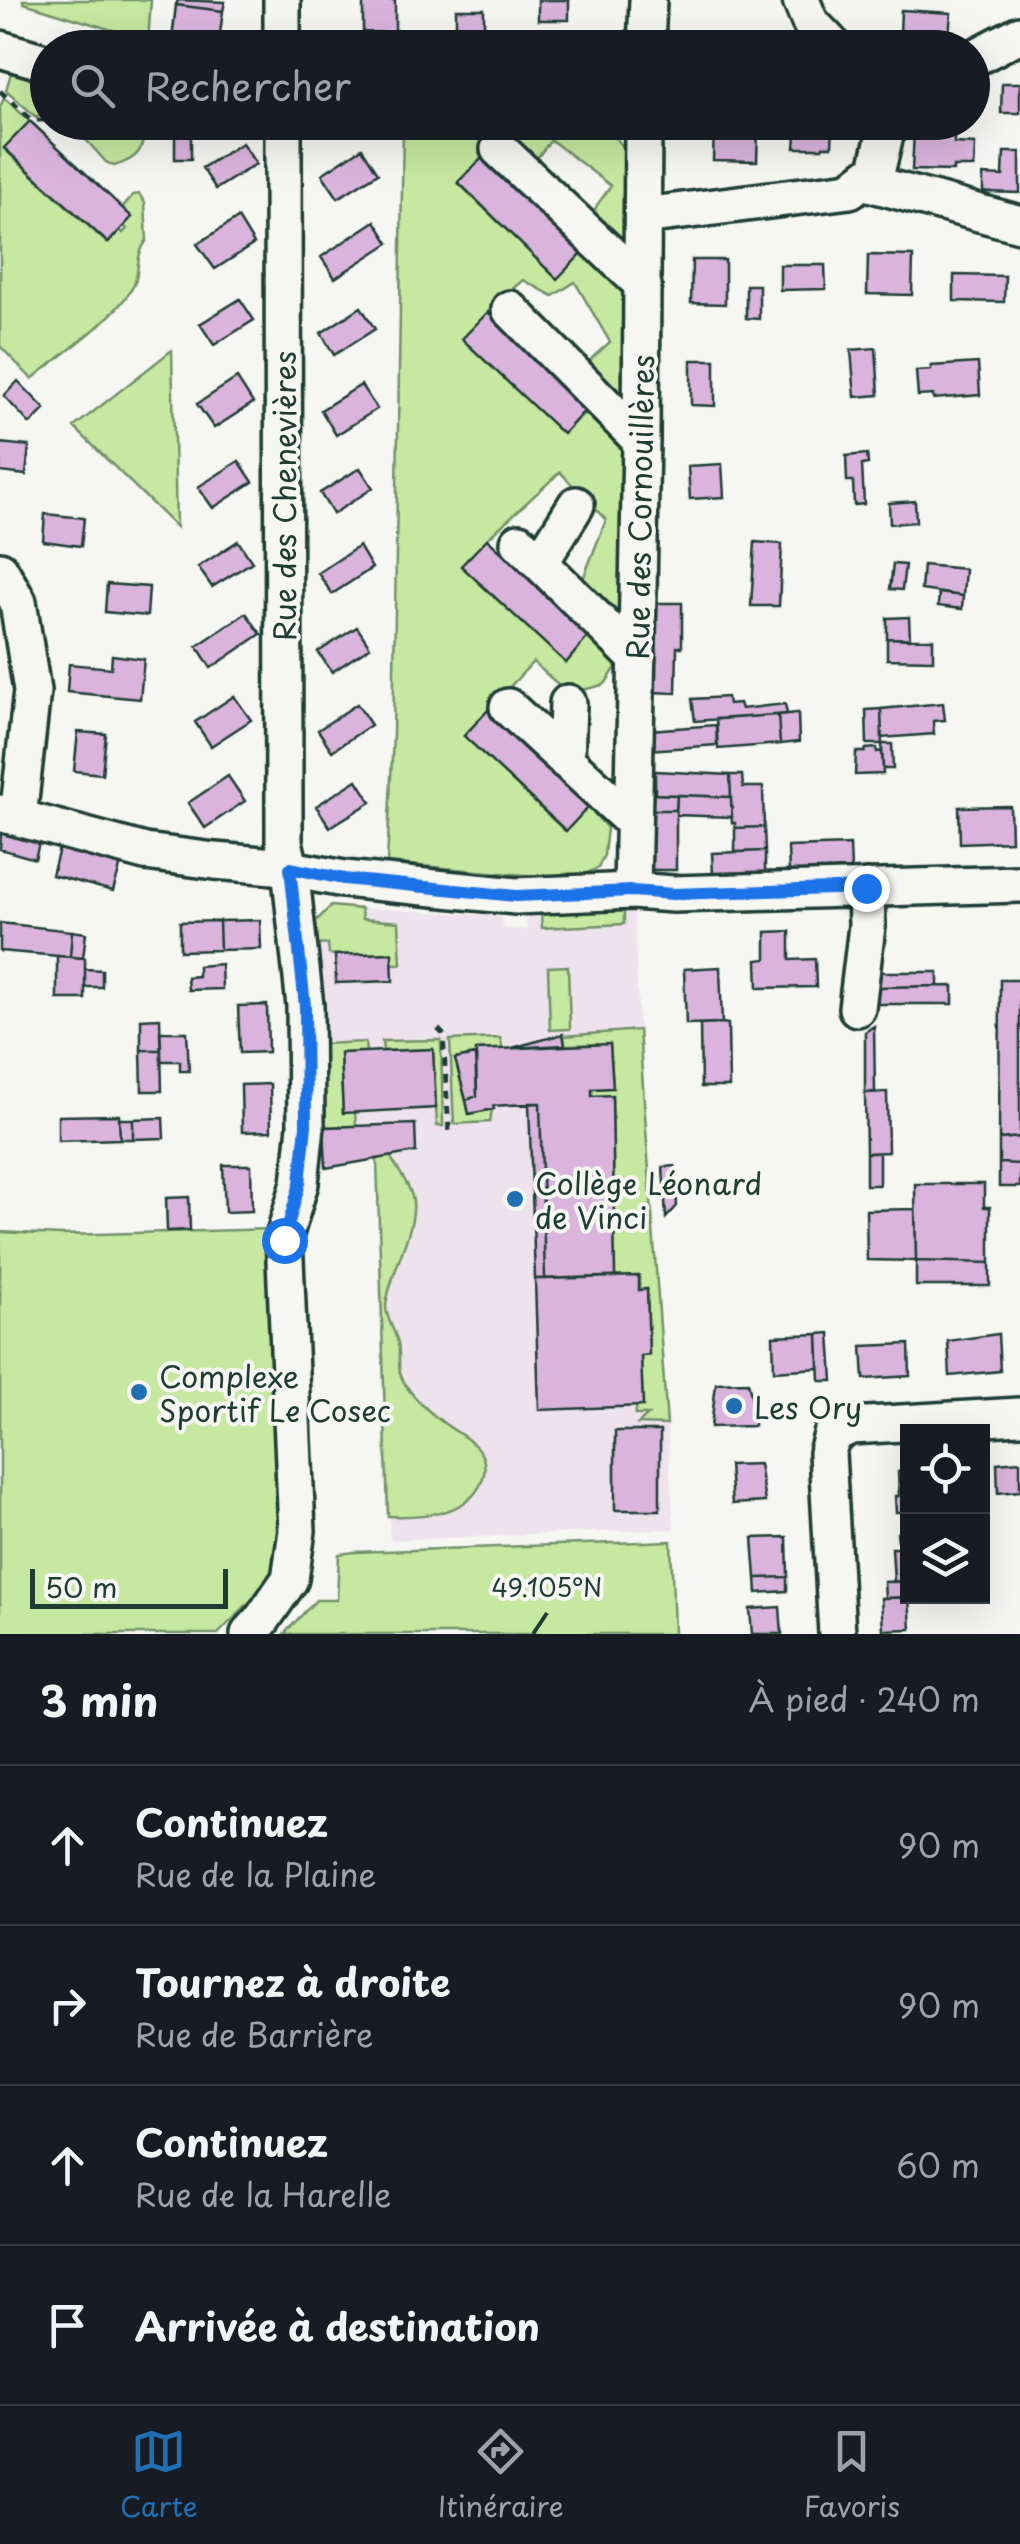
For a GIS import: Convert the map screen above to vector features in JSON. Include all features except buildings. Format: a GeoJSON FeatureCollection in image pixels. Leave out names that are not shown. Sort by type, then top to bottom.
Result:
{"type":"FeatureCollection","features":[{"type":"Feature","properties":{"kind":"street"},"geometry":{"type":"LineString","coordinates":[[282,0],[282,30]]}},
{"type":"Feature","properties":{"kind":"street"},"geometry":{"type":"LineString","coordinates":[[647,30],[648,0]]}},
{"type":"Feature","properties":{"kind":"street"},"geometry":{"type":"LineString","coordinates":[[802,0],[810,22],[818,30]]}},
{"type":"Feature","properties":{"kind":"street"},"geometry":{"type":"LineString","coordinates":[[990,50],[1020,34]]}},
{"type":"Feature","properties":{"kind":"street"},"geometry":{"type":"LineString","coordinates":[[0,49],[30,58]]}},
{"type":"Feature","properties":{"kind":"street","name":"Rue des Chenevières"},"geometry":{"type":"LineString","coordinates":[[249,1634],[290,1579],[297,1531],[284,1236],[300,1183],[306,1126],[305,1006],[284,842],[282,140]]}},
{"type":"Feature","properties":{"kind":"street","name":"Rue des Cornouillères"},"geometry":{"type":"LineString","coordinates":[[632,891],[643,140]]}},
{"type":"Feature","properties":{"kind":"street"},"geometry":{"type":"LineString","coordinates":[[643,216],[850,190],[877,168],[884,140]]}},
{"type":"Feature","properties":{"kind":"street"},"geometry":{"type":"LineString","coordinates":[[499,149],[643,285]]}},
{"type":"Feature","properties":{"kind":"street"},"geometry":{"type":"LineString","coordinates":[[862,181],[1020,224]]}},
{"type":"Feature","properties":{"kind":"street"},"geometry":{"type":"LineString","coordinates":[[510,309],[640,441]]}},
{"type":"Feature","properties":{"kind":"street"},"geometry":{"type":"LineString","coordinates":[[576,505],[530,552],[637,659]]}},
{"type":"Feature","properties":{"kind":"street"},"geometry":{"type":"LineString","coordinates":[[0,570],[18,602],[32,690],[9,816],[145,852],[290,868],[344,879],[516,896],[1020,884]]}},
{"type":"Feature","properties":{"kind":"street"},"geometry":{"type":"LineString","coordinates":[[566,761],[568,704]]}},
{"type":"Feature","properties":{"kind":"street"},"geometry":{"type":"LineString","coordinates":[[508,707],[633,822]]}},
{"type":"Feature","properties":{"kind":"street"},"geometry":{"type":"LineString","coordinates":[[857,1008],[868,926],[866,888]]}},
{"type":"Feature","properties":{"kind":"street"},"geometry":{"type":"LineString","coordinates":[[837,1634],[827,1453],[832,1435],[851,1426],[1020,1416]]}},
{"type":"Feature","properties":{"kind":"path"},"geometry":{"type":"LineString","coordinates":[[0,91],[30,118]]}},
{"type":"Feature","properties":{"kind":"path"},"geometry":{"type":"LineString","coordinates":[[438,1029],[443,1034],[449,1131]]}},
{"type":"Feature","properties":{"kind":"shaded area","name":"Collège Léonard de Vinci"},"geometry":{"type":"Polygon","coordinates":[[[331,906],[501,916],[503,928],[527,930],[526,915],[634,913],[674,1529],[390,1540],[377,1160],[326,1168],[316,921],[331,906]]]}},
{"type":"Feature","properties":{"kind":"green space"},"geometry":{"type":"Polygon","coordinates":[[[23,0],[151,0],[149,30],[112,30],[23,0]]]}},
{"type":"Feature","properties":{"kind":"green space"},"geometry":{"type":"Polygon","coordinates":[[[11,73],[30,79],[30,112],[6,90],[11,73]]]}},
{"type":"Feature","properties":{"kind":"green space"},"geometry":{"type":"Polygon","coordinates":[[[4,98],[30,121],[4,149],[107,243],[120,230],[123,233],[127,229],[124,226],[131,217],[122,208],[133,195],[139,194],[145,203],[147,240],[131,290],[98,326],[32,379],[0,346],[0,107],[4,98]]]}},
{"type":"Feature","properties":{"kind":"green space"},"geometry":{"type":"Polygon","coordinates":[[[86,140],[143,140],[139,152],[129,160],[114,166],[86,140]]]}},
{"type":"Feature","properties":{"kind":"green space"},"geometry":{"type":"Polygon","coordinates":[[[403,140],[497,140],[458,183],[556,278],[583,252],[631,280],[627,397],[622,407],[588,366],[610,342],[575,282],[553,296],[523,280],[463,339],[563,433],[588,410],[626,452],[619,616],[613,618],[581,584],[606,520],[560,472],[487,539],[567,662],[588,637],[617,666],[605,684],[572,690],[559,685],[533,662],[464,736],[565,831],[588,807],[607,828],[598,868],[579,877],[536,876],[387,863],[393,735],[403,140]]]}},
{"type":"Feature","properties":{"kind":"green space"},"geometry":{"type":"Polygon","coordinates":[[[513,140],[551,140],[537,158],[513,140]]]}},
{"type":"Feature","properties":{"kind":"green space"},"geometry":{"type":"Polygon","coordinates":[[[551,140],[618,140],[621,144],[627,156],[629,238],[624,246],[593,215],[611,186],[551,140]]]}},
{"type":"Feature","properties":{"kind":"green space"},"geometry":{"type":"Polygon","coordinates":[[[172,350],[176,527],[74,427],[172,350]]]}},
{"type":"Feature","properties":{"kind":"green space"},"geometry":{"type":"Polygon","coordinates":[[[331,906],[361,909],[362,919],[399,922],[401,964],[392,964],[391,953],[335,955],[329,954],[328,944],[318,945],[316,921],[331,906]]]}},
{"type":"Feature","properties":{"kind":"green space"},"geometry":{"type":"Polygon","coordinates":[[[624,911],[624,924],[542,928],[541,913],[624,911]]]}},
{"type":"Feature","properties":{"kind":"green space"},"geometry":{"type":"Polygon","coordinates":[[[568,966],[570,1029],[550,1030],[548,967],[568,966]]]}},
{"type":"Feature","properties":{"kind":"green space"},"geometry":{"type":"Polygon","coordinates":[[[639,1030],[667,1425],[638,1424],[648,1415],[635,1415],[637,1406],[643,1405],[641,1356],[649,1355],[647,1290],[639,1290],[638,1276],[615,1277],[612,1096],[592,1096],[592,1089],[613,1087],[610,1044],[565,1045],[564,1036],[639,1030]]]}},
{"type":"Feature","properties":{"kind":"green space"},"geometry":{"type":"Polygon","coordinates":[[[500,1038],[503,1049],[476,1050],[475,1055],[455,1059],[469,1114],[492,1109],[490,1122],[454,1124],[450,1040],[500,1038]]]}},
{"type":"Feature","properties":{"kind":"green space"},"geometry":{"type":"Polygon","coordinates":[[[441,1040],[443,1126],[437,1126],[433,1049],[383,1051],[382,1041],[441,1040]]]}},
{"type":"Feature","properties":{"kind":"green space"},"geometry":{"type":"Polygon","coordinates":[[[365,1042],[366,1052],[340,1054],[343,1112],[355,1112],[356,1126],[326,1127],[321,1044],[365,1042]]]}},
{"type":"Feature","properties":{"kind":"green space"},"geometry":{"type":"Polygon","coordinates":[[[390,1156],[410,1191],[413,1208],[386,1307],[398,1343],[400,1373],[425,1408],[479,1450],[484,1465],[479,1488],[470,1498],[445,1511],[416,1516],[388,1516],[377,1159],[390,1156]]]}},
{"type":"Feature","properties":{"kind":"green space","name":"Complexe Sportif Le Cosec"},"geometry":{"type":"Polygon","coordinates":[[[274,1229],[281,1548],[267,1584],[218,1634],[0,1634],[0,1232],[61,1235],[274,1229]]]}},
{"type":"Feature","properties":{"kind":"green space"},"geometry":{"type":"Polygon","coordinates":[[[671,1541],[674,1634],[284,1634],[316,1600],[337,1600],[339,1554],[671,1541]]]}},
{"type":"Feature","properties":{"kind":"place","name":"Collège Léonard de Vinci"},"geometry":{"type":"Point","coordinates":[515,1199]}},
{"type":"Feature","properties":{"kind":"place","name":"Complexe Sportif Le Cosec"},"geometry":{"type":"Point","coordinates":[139,1392]}},
{"type":"Feature","properties":{"kind":"place","name":"Les Ory"},"geometry":{"type":"Point","coordinates":[734,1406]}},
{"type":"Feature","properties":{"kind":"route"},"geometry":{"type":"LineString","coordinates":[[284,1240],[300,1183],[306,1126],[305,1006],[290,868],[344,879],[516,896],[866,888]]}}]}
